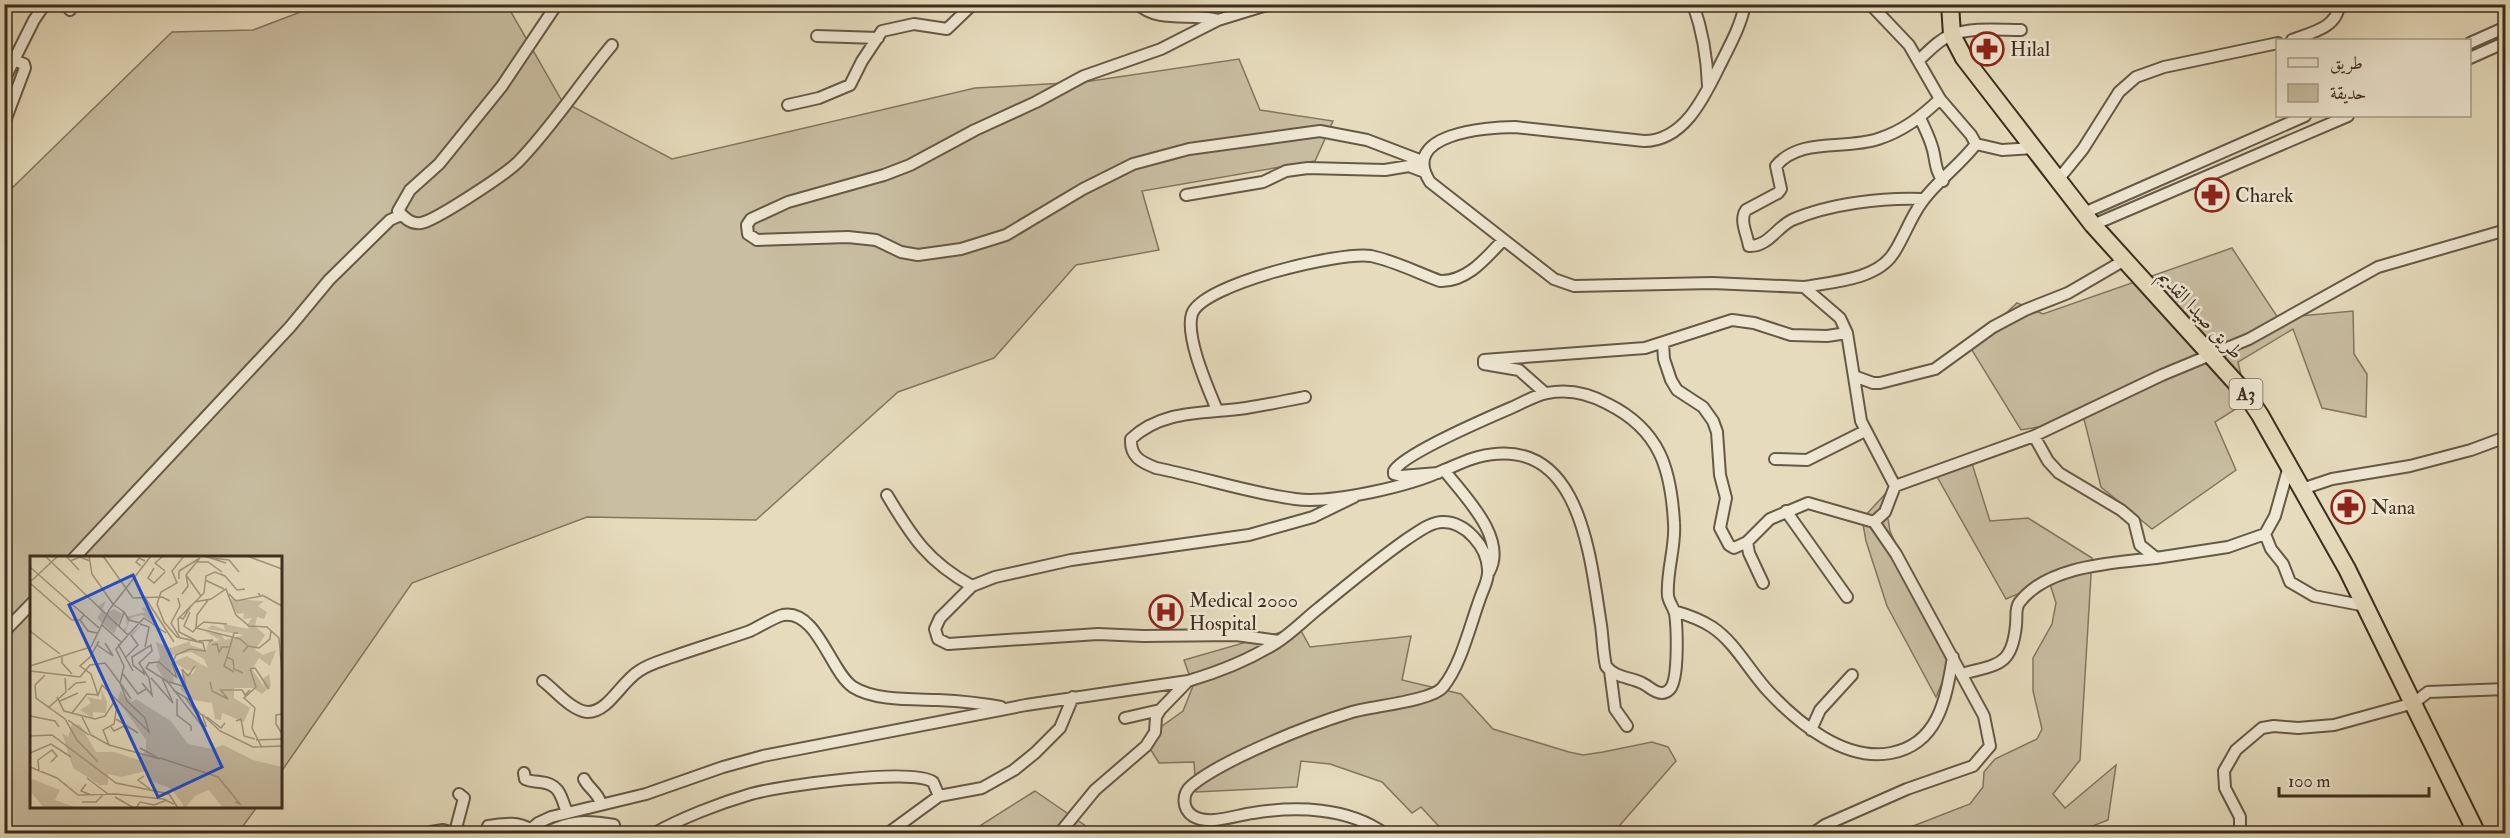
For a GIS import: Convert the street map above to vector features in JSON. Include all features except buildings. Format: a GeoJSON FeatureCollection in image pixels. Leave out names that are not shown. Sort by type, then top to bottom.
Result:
{"type":"FeatureCollection","features":[{"type":"Feature","properties":{"kind":"highway","name":"طريق صيدا القديم"},"geometry":{"type":"LineString","coordinates":[[1950,4],[1952,35],[1964,58],[2058,181],[2123,261],[2246,394],[2328,533],[2477,834]]}},
{"type":"Feature","properties":{"kind":"street"},"geometry":{"type":"LineString","coordinates":[[4,80],[16,61],[34,20],[45,4]]}},
{"type":"Feature","properties":{"kind":"street"},"geometry":{"type":"LineString","coordinates":[[556,4],[495,94],[439,164],[410,190],[398,211],[406,220],[421,223],[464,201],[516,164],[542,135],[612,45]]}},
{"type":"Feature","properties":{"kind":"street"},"geometry":{"type":"LineString","coordinates":[[788,105],[819,98],[850,85],[862,61],[882,31],[914,24],[947,29],[973,4]]}},
{"type":"Feature","properties":{"kind":"street"},"geometry":{"type":"LineString","coordinates":[[1138,4],[1152,14],[1199,16],[1218,20]]}},
{"type":"Feature","properties":{"kind":"street"},"geometry":{"type":"LineString","coordinates":[[1270,4],[1250,6],[1161,49],[1084,76],[910,165],[884,175],[788,201],[751,219],[747,225],[748,234],[757,240],[848,237],[876,240],[901,252],[918,255],[951,251],[1006,235],[1083,189],[1133,164],[1197,148],[1320,131],[1367,140],[1422,166],[1430,182],[1503,240],[1554,279],[1574,286],[1712,283],[1804,287],[1867,273],[1885,263],[1895,252],[1924,199],[1976,144]]}},
{"type":"Feature","properties":{"kind":"street"},"geometry":{"type":"LineString","coordinates":[[1693,4],[1707,54],[1708,89]]}},
{"type":"Feature","properties":{"kind":"street"},"geometry":{"type":"LineString","coordinates":[[1422,166],[1427,150],[1438,140],[1495,127],[1653,141],[1669,135],[1687,119],[1708,89],[1739,26],[1745,4]]}},
{"type":"Feature","properties":{"kind":"street"},"geometry":{"type":"LineString","coordinates":[[1870,4],[1909,45],[1940,99],[1976,144],[2002,150],[2034,148]]}},
{"type":"Feature","properties":{"kind":"street"},"geometry":{"type":"LineString","coordinates":[[2295,39],[2334,21],[2339,13],[2340,4]]}},
{"type":"Feature","properties":{"kind":"street"},"geometry":{"type":"LineString","coordinates":[[2471,43],[2505,27]]}},
{"type":"Feature","properties":{"kind":"street"},"geometry":{"type":"LineString","coordinates":[[1918,61],[1939,42],[1952,35],[1988,30],[2021,30]]}},
{"type":"Feature","properties":{"kind":"street"},"geometry":{"type":"LineString","coordinates":[[817,36],[878,38]]}},
{"type":"Feature","properties":{"kind":"street"},"geometry":{"type":"LineString","coordinates":[[2471,57],[2505,42]]}},
{"type":"Feature","properties":{"kind":"street"},"geometry":{"type":"LineString","coordinates":[[2058,181],[2083,149],[2119,92],[2136,77],[2164,67],[2276,43]]}},
{"type":"Feature","properties":{"kind":"street"},"geometry":{"type":"LineString","coordinates":[[5,121],[25,69],[24,64],[16,61]]}},
{"type":"Feature","properties":{"kind":"street"},"geometry":{"type":"LineString","coordinates":[[1924,199],[1867,202],[1810,214],[1790,220],[1766,241],[1755,246],[1749,246],[1743,220],[1746,210],[1778,193],[1781,189],[1776,166],[1787,155],[1817,147],[1875,140],[1907,127],[1940,99]]}},
{"type":"Feature","properties":{"kind":"street"},"geometry":{"type":"LineString","coordinates":[[2089,219],[2304,117]]}},
{"type":"Feature","properties":{"kind":"street"},"geometry":{"type":"LineString","coordinates":[[2089,219],[2324,121],[2343,117]]}},
{"type":"Feature","properties":{"kind":"street"},"geometry":{"type":"LineString","coordinates":[[1920,118],[1934,153],[1935,171],[1943,181]]}},
{"type":"Feature","properties":{"kind":"street"},"geometry":{"type":"LineString","coordinates":[[1186,195],[1263,182],[1286,171],[1308,168],[1385,170],[1422,166]]}},
{"type":"Feature","properties":{"kind":"street"},"geometry":{"type":"LineString","coordinates":[[76,556],[290,327],[329,280],[390,220],[402,215]]}},
{"type":"Feature","properties":{"kind":"street"},"geometry":{"type":"LineString","coordinates":[[1874,522],[1885,512],[1895,486],[2034,436],[2290,317],[2378,267],[2505,230]]}},
{"type":"Feature","properties":{"kind":"street"},"geometry":{"type":"LineString","coordinates":[[1217,410],[1202,371],[1192,335],[1192,314],[1197,306],[1207,299],[1272,272],[1341,257],[1370,256],[1440,281],[1452,281],[1464,276],[1503,240]]}},
{"type":"Feature","properties":{"kind":"street"},"geometry":{"type":"LineString","coordinates":[[1854,376],[1873,383],[1881,383],[1935,369],[1993,327],[2025,310],[2068,292],[2123,261]]}},
{"type":"Feature","properties":{"kind":"street"},"geometry":{"type":"LineString","coordinates":[[1804,287],[1840,318],[1847,333],[1859,416],[1895,486]]}},
{"type":"Feature","properties":{"kind":"street"},"geometry":{"type":"LineString","coordinates":[[1545,393],[1519,370],[1484,364],[1484,360],[1627,350],[1663,343],[1732,320],[1754,323],[1791,335],[1827,336],[1847,333]]}},
{"type":"Feature","properties":{"kind":"street"},"geometry":{"type":"LineString","coordinates":[[1663,343],[1664,359],[1677,390],[1703,408],[1713,421],[1717,432],[1720,475],[1726,498],[1720,528],[1729,545],[1734,548],[1747,542],[1764,523],[1786,511],[1808,503],[1874,522],[1896,554],[1984,716],[1990,746],[1973,766],[1907,789],[1825,825],[1812,834]]}},
{"type":"Feature","properties":{"kind":"street"},"geometry":{"type":"LineString","coordinates":[[1441,472],[1397,476],[1394,471],[1403,462],[1455,432],[1545,393],[1581,393],[1598,398],[1635,419],[1649,434],[1667,470],[1672,498],[1674,527],[1668,599],[1674,611],[1675,672],[1669,691],[1660,693],[1640,682],[1610,672]]}},
{"type":"Feature","properties":{"kind":"street"},"geometry":{"type":"LineString","coordinates":[[1305,397],[1244,408],[1186,414],[1152,424],[1131,439],[1134,454],[1141,462],[1156,468],[1297,499],[1317,500],[1415,481],[1478,457],[1504,455],[1523,457],[1539,463],[1558,477],[1576,505],[1583,526],[1601,628],[1604,660],[1610,672],[1615,709],[1628,726]]}},
{"type":"Feature","properties":{"kind":"street"},"geometry":{"type":"LineString","coordinates":[[1775,459],[1808,460],[1865,431]]}},
{"type":"Feature","properties":{"kind":"street"},"geometry":{"type":"LineString","coordinates":[[2034,436],[2048,461],[2059,473],[2121,510],[2134,521],[2140,545],[2156,558]]}},
{"type":"Feature","properties":{"kind":"street"},"geometry":{"type":"LineString","coordinates":[[2302,489],[2332,478],[2410,466],[2471,450],[2505,437]]}},
{"type":"Feature","properties":{"kind":"street"},"geometry":{"type":"LineString","coordinates":[[1962,674],[1999,664],[2009,654],[2014,645],[2017,607],[2031,590],[2049,579],[2073,571],[2228,547],[2265,534],[2275,516],[2289,466]]}},
{"type":"Feature","properties":{"kind":"street"},"geometry":{"type":"LineString","coordinates":[[1384,834],[1356,819],[1332,812],[1296,810],[1256,812],[1210,820],[1196,818],[1188,813],[1184,802],[1186,793],[1202,778],[1222,766],[1313,724],[1355,711],[1427,697],[1442,688],[1460,655],[1496,552],[1485,524],[1441,472]]}},
{"type":"Feature","properties":{"kind":"street"},"geometry":{"type":"LineString","coordinates":[[1279,641],[1236,635],[1098,634],[1029,637],[957,644],[942,642],[935,634],[936,623],[972,586],[995,576],[1040,565],[1249,535],[1313,517],[1362,493]]}},
{"type":"Feature","properties":{"kind":"street"},"geometry":{"type":"LineString","coordinates":[[887,495],[924,551],[944,569],[972,586]]}},
{"type":"Feature","properties":{"kind":"street"},"geometry":{"type":"LineString","coordinates":[[1786,511],[1847,597]]}},
{"type":"Feature","properties":{"kind":"street"},"geometry":{"type":"LineString","coordinates":[[488,826],[507,822],[522,825],[527,831],[538,823],[567,813],[646,794],[723,767],[763,756],[1010,708],[1188,681],[1240,662],[1279,641],[1391,550],[1424,527],[1440,521],[1454,523],[1474,537],[1482,548],[1489,572]]}},
{"type":"Feature","properties":{"kind":"street"},"geometry":{"type":"LineString","coordinates":[[2265,534],[2271,549],[2283,564],[2290,582],[2314,596],[2366,606]]}},
{"type":"Feature","properties":{"kind":"street"},"geometry":{"type":"LineString","coordinates":[[1747,542],[1749,553],[1763,583]]}},
{"type":"Feature","properties":{"kind":"street"},"geometry":{"type":"LineString","coordinates":[[4,632],[30,605]]}},
{"type":"Feature","properties":{"kind":"street"},"geometry":{"type":"LineString","coordinates":[[1674,611],[1696,617],[1726,638],[1768,692],[1811,730],[1852,750],[1869,754],[1885,754],[1913,746],[1935,722],[1947,688],[1953,657]]}},
{"type":"Feature","properties":{"kind":"street"},"geometry":{"type":"LineString","coordinates":[[543,681],[579,709],[586,712],[598,710],[608,705],[624,682],[641,669],[751,630],[780,615],[790,615],[804,622],[814,632],[852,686],[892,698],[976,703],[1010,708]]}},
{"type":"Feature","properties":{"kind":"street"},"geometry":{"type":"LineString","coordinates":[[1811,730],[1820,710],[1852,675]]}},
{"type":"Feature","properties":{"kind":"street"},"geometry":{"type":"LineString","coordinates":[[1059,834],[1095,790],[1146,746],[1155,732],[1156,717],[1160,710],[1188,681]]}},
{"type":"Feature","properties":{"kind":"street"},"geometry":{"type":"LineString","coordinates":[[2240,834],[2240,817],[2223,778],[2228,763],[2250,736],[2262,728],[2334,725],[2414,703],[2428,692],[2505,689]]}},
{"type":"Feature","properties":{"kind":"street"},"geometry":{"type":"LineString","coordinates":[[887,834],[939,796],[982,788],[1014,770],[1060,728],[1074,697]]}},
{"type":"Feature","properties":{"kind":"street"},"geometry":{"type":"LineString","coordinates":[[1125,718],[1160,710]]}},
{"type":"Feature","properties":{"kind":"street"},"geometry":{"type":"LineString","coordinates":[[524,773],[525,779],[530,782],[555,786],[561,792],[567,813]]}},
{"type":"Feature","properties":{"kind":"street"},"geometry":{"type":"LineString","coordinates":[[653,834],[752,794],[854,778],[919,776],[933,782],[939,796]]}},
{"type":"Feature","properties":{"kind":"street"},"geometry":{"type":"LineString","coordinates":[[584,779],[587,786],[595,790],[601,804]]}},
{"type":"Feature","properties":{"kind":"street"},"geometry":{"type":"LineString","coordinates":[[431,832],[443,830],[455,833],[464,798],[459,794]]}},
{"type":"Feature","properties":{"kind":"street"},"geometry":{"type":"LineString","coordinates":[[544,834],[558,826],[586,820],[614,825]]}},
{"type":"Feature","properties":{"kind":"street"},"geometry":{"type":"LineString","coordinates":[[2175,834],[2203,834]]}},
{"type":"Feature","properties":{"kind":"green space"},"geometry":{"type":"Polygon","coordinates":[[[319,5],[507,5],[562,101],[672,159],[975,88],[1084,82],[1239,59],[1260,110],[1333,121],[1315,161],[1142,191],[1159,250],[1076,265],[994,358],[898,392],[756,520],[587,517],[412,583],[282,771],[282,556],[30,556],[30,808],[256,808],[243,826],[242,833],[5,833],[4,189],[11,189],[172,32],[253,30],[319,5]]]}},
{"type":"Feature","properties":{"kind":"green space"},"geometry":{"type":"Polygon","coordinates":[[[2232,248],[2278,318],[2353,311],[2354,354],[2367,374],[2366,417],[2322,408],[2293,329],[2238,362],[2247,402],[2215,422],[2236,470],[2152,529],[2101,487],[2084,419],[2021,430],[1970,347],[2017,303],[2043,314],[2232,248]]]}},
{"type":"Feature","properties":{"kind":"green space"},"geometry":{"type":"Polygon","coordinates":[[[1969,454],[1990,521],[2028,518],[2092,558],[2080,760],[2053,794],[2065,808],[2116,765],[2108,820],[2075,833],[1895,833],[1970,804],[1983,787],[1984,772],[1995,759],[2037,739],[2042,729],[2033,691],[2033,658],[2052,624],[2056,603],[2049,581],[2006,599],[1936,475],[1918,480],[1885,495],[1889,490],[1969,454]]]}},
{"type":"Feature","properties":{"kind":"green space"},"geometry":{"type":"Polygon","coordinates":[[[1884,495],[1890,531],[1949,666],[1936,697],[1887,606],[1866,541],[1862,519],[1884,495]]]}},
{"type":"Feature","properties":{"kind":"green space"},"geometry":{"type":"Polygon","coordinates":[[[1299,627],[1310,647],[1411,636],[1402,680],[1461,694],[1493,729],[1583,755],[1652,742],[1668,747],[1676,761],[1613,833],[1446,834],[1421,807],[1412,813],[1382,782],[1330,764],[1301,761],[1297,787],[1196,792],[1194,762],[1159,763],[1144,739],[1183,711],[1193,686],[1184,660],[1299,627]]]}},
{"type":"Feature","properties":{"kind":"green space"},"geometry":{"type":"Polygon","coordinates":[[[1035,791],[1096,833],[973,834],[981,825],[1035,791]]]}},
{"type":"Feature","properties":{"kind":"place","name":"Hilal"},"geometry":{"type":"Point","coordinates":[1987,49]}},
{"type":"Feature","properties":{"kind":"place","name":"Charek"},"geometry":{"type":"Point","coordinates":[2212,195]}},
{"type":"Feature","properties":{"kind":"place","name":"Nana"},"geometry":{"type":"Point","coordinates":[2348,507]}},
{"type":"Feature","properties":{"kind":"place","name":"Medical 2000 Hospital"},"geometry":{"type":"Point","coordinates":[1166,612]}}]}
